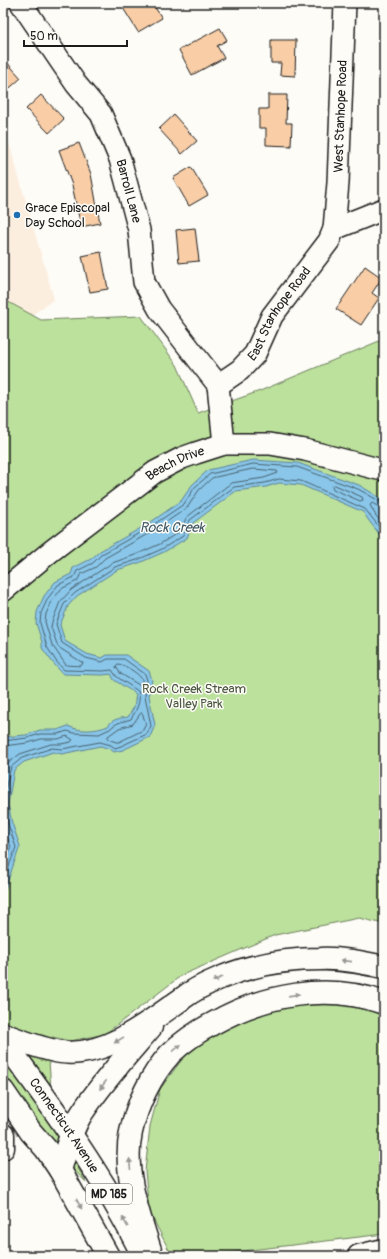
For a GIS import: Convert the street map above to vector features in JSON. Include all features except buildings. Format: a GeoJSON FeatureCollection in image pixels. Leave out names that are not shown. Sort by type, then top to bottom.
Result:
{"type":"FeatureCollection","features":[{"type":"Feature","properties":{"kind":"main road"},"geometry":{"type":"LineString","coordinates":[[3,1034],[36,1046],[61,1052],[79,1052],[113,1043],[164,1012],[184,997],[219,978],[246,968],[280,962],[322,958],[362,962],[384,967]]}},
{"type":"Feature","properties":{"kind":"main road"},"geometry":{"type":"LineString","coordinates":[[152,1256],[138,1212],[132,1186],[129,1160],[131,1132],[138,1108],[152,1077],[171,1053],[195,1033],[223,1018],[253,1004],[282,997],[314,992],[347,994],[384,1003]]}},
{"type":"Feature","properties":{"kind":"main road"},"geometry":{"type":"LineString","coordinates":[[60,1170],[72,1135],[84,1110],[120,1064],[164,1012]]}},
{"type":"Feature","properties":{"kind":"main road","name":"Connecticut Avenue"},"geometry":{"type":"LineString","coordinates":[[3,1040],[72,1135],[99,1176],[143,1256]]}},
{"type":"Feature","properties":{"kind":"main road","name":"MD 185"},"geometry":{"type":"LineString","coordinates":[[3,1091],[60,1170],[108,1256]]}},
{"type":"Feature","properties":{"kind":"main road"},"geometry":{"type":"LineString","coordinates":[[3,1135],[3,1148]]}},
{"type":"Feature","properties":{"kind":"main road"},"geometry":{"type":"LineString","coordinates":[[359,1256],[384,1250]]}},
{"type":"Feature","properties":{"kind":"street","name":"Barroll Lane"},"geometry":{"type":"LineString","coordinates":[[22,3],[76,84],[100,114],[120,159],[139,230],[144,282],[159,309],[218,385]]}},
{"type":"Feature","properties":{"kind":"street","name":"West Stanhope Road"},"geometry":{"type":"LineString","coordinates":[[334,230],[338,183],[345,3]]}},
{"type":"Feature","properties":{"kind":"street"},"geometry":{"type":"LineString","coordinates":[[334,230],[384,209]]}},
{"type":"Feature","properties":{"kind":"street","name":"East Stanhope Road"},"geometry":{"type":"LineString","coordinates":[[218,385],[240,370],[255,354],[272,316],[329,242],[334,230]]}},
{"type":"Feature","properties":{"kind":"street"},"geometry":{"type":"LineString","coordinates":[[218,385],[224,444]]}},
{"type":"Feature","properties":{"kind":"street","name":"Beach Drive"},"geometry":{"type":"LineString","coordinates":[[3,591],[50,552],[155,472],[182,458],[224,444],[270,444],[284,446],[378,469],[384,469]]}},
{"type":"Feature","properties":{"kind":"shaded area","name":"Grace Episcopal Day School"},"geometry":{"type":"Polygon","coordinates":[[[3,128],[6,132],[54,299],[3,337],[3,128]]]}},
{"type":"Feature","properties":{"kind":"green space","name":"Rock Creek Stream Valley Park"},"geometry":{"type":"Polygon","coordinates":[[[3,299],[41,320],[141,316],[177,365],[198,413],[260,391],[384,339],[384,924],[359,918],[275,935],[182,975],[105,1034],[70,1041],[52,1037],[49,1061],[51,1089],[72,1157],[86,1182],[3,1101],[3,299]]]}},
{"type":"Feature","properties":{"kind":"green space"},"geometry":{"type":"Polygon","coordinates":[[[309,997],[384,1009],[384,1234],[201,1256],[172,1256],[149,1211],[145,1171],[150,1126],[160,1089],[183,1058],[215,1031],[260,1007],[309,997]]]}},
{"type":"Feature","properties":{"kind":"water","name":"Rock Creek"},"geometry":{"type":"Polygon","coordinates":[[[253,460],[298,463],[359,485],[384,500],[384,540],[363,512],[301,485],[279,483],[266,487],[236,491],[193,523],[187,538],[164,552],[139,563],[117,570],[77,596],[68,606],[60,625],[65,641],[87,654],[102,658],[107,655],[126,655],[149,671],[152,680],[149,696],[155,725],[150,737],[123,750],[114,752],[100,746],[62,754],[53,752],[24,762],[14,770],[8,804],[12,823],[20,846],[3,895],[3,737],[26,735],[40,730],[57,730],[68,726],[83,730],[103,728],[108,726],[114,720],[128,717],[134,707],[136,694],[114,680],[111,674],[63,674],[42,648],[42,642],[36,623],[37,612],[44,596],[55,582],[71,574],[73,568],[91,559],[100,551],[148,524],[181,501],[192,485],[208,470],[253,460]]]}},
{"type":"Feature","properties":{"kind":"place","name":"Grace Episcopal Day School"},"geometry":{"type":"Point","coordinates":[17,215]}}]}
